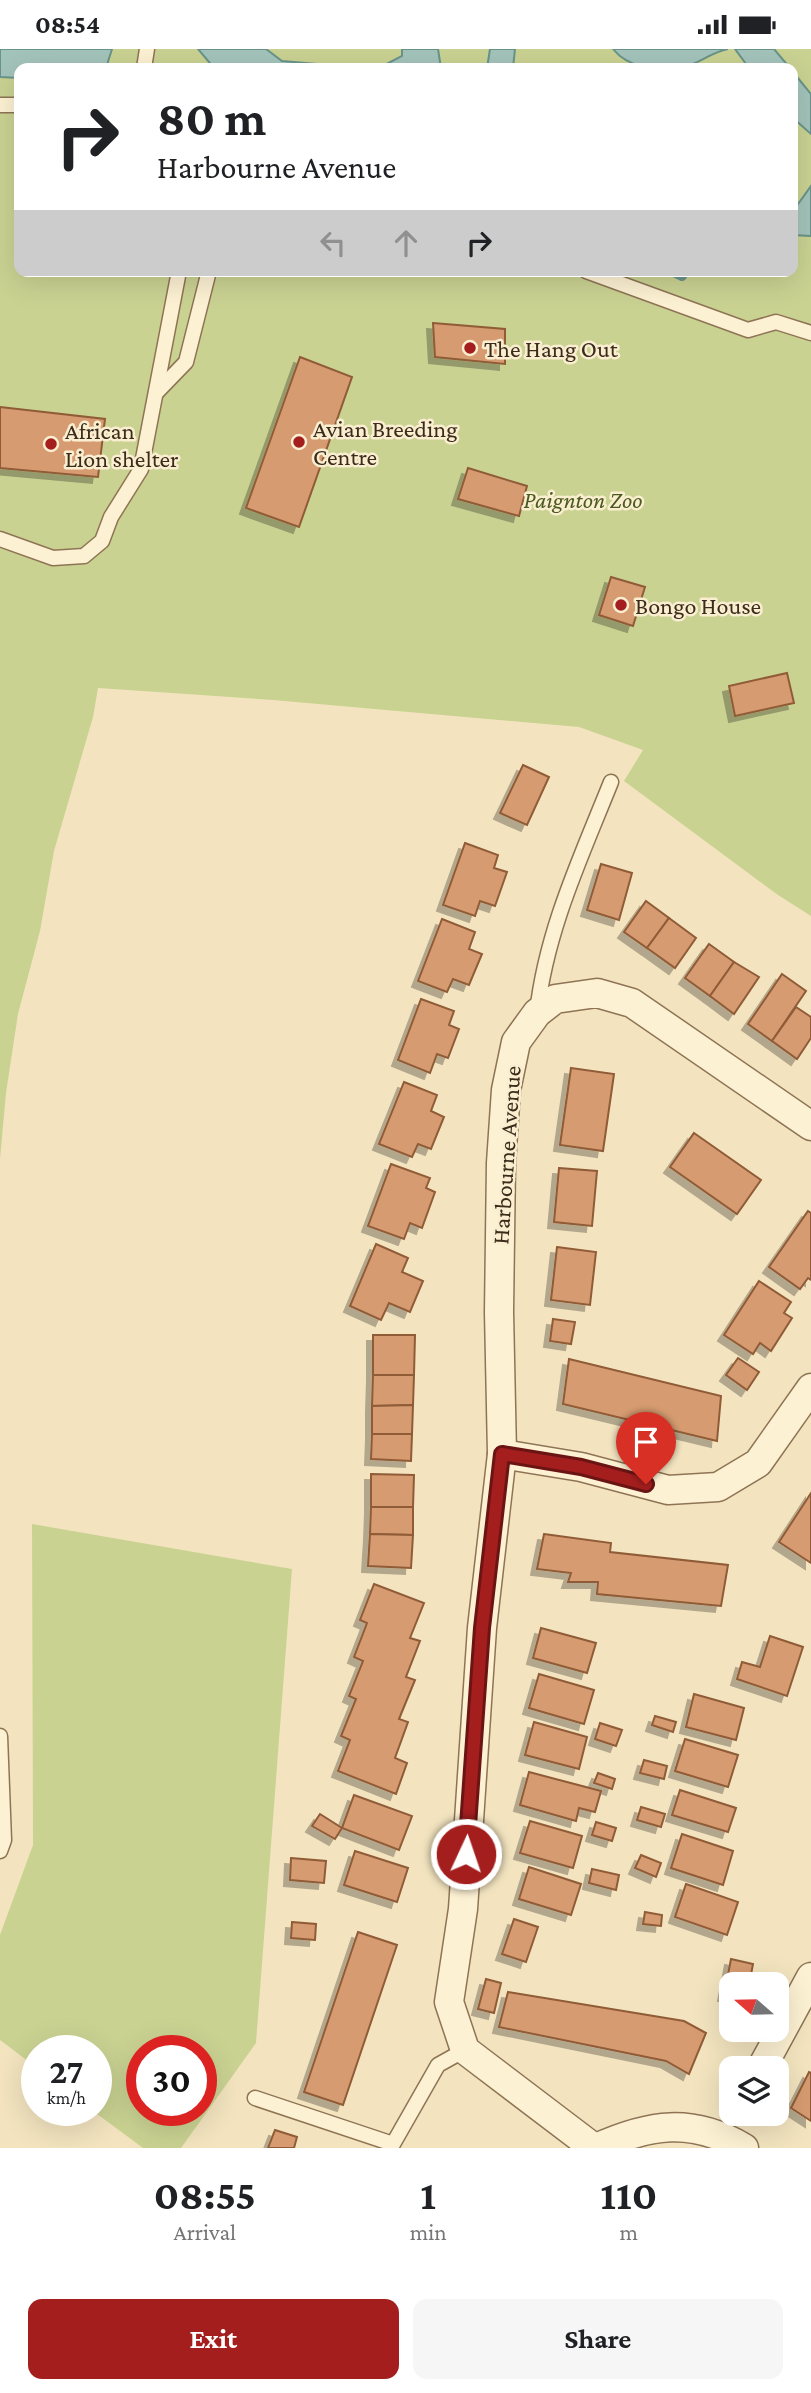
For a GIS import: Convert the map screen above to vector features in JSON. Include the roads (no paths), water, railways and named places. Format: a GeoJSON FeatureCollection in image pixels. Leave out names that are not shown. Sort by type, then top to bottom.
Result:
{"type":"FeatureCollection","features":[{"type":"Feature","properties":{"kind":"street","name":"Harbourne Avenue"},"geometry":{"type":"LineString","coordinates":[[464,2050],[449,2002],[463,1909],[482,1628],[502,1454],[499,1312],[501,1163],[506,1090],[516,1042],[537,1013],[555,999],[597,993],[632,1003],[811,1126]]}},
{"type":"Feature","properties":{"kind":"street"},"geometry":{"type":"LineString","coordinates":[[502,1454],[581,1467],[668,1490],[718,1487],[758,1463],[811,1388]]}},
{"type":"Feature","properties":{"kind":"street"},"geometry":{"type":"LineString","coordinates":[[768,2056],[811,1977]]}},
{"type":"Feature","properties":{"kind":"street"},"geometry":{"type":"LineString","coordinates":[[464,2050],[595,2148],[628,2133],[661,2128],[692,2127],[734,2132]]}},
{"type":"Feature","properties":{"kind":"lane"},"geometry":{"type":"LineString","coordinates":[[0,539],[53,558],[84,556],[102,541],[111,517],[141,469],[178,277]]}},
{"type":"Feature","properties":{"kind":"lane"},"geometry":{"type":"LineString","coordinates":[[155,394],[186,362],[207,277]]}},
{"type":"Feature","properties":{"kind":"lane"},"geometry":{"type":"LineString","coordinates":[[602,277],[748,330],[776,322],[811,333]]}},
{"type":"Feature","properties":{"kind":"lane"},"geometry":{"type":"LineString","coordinates":[[537,1013],[541,971],[556,921],[611,782]]}},
{"type":"Feature","properties":{"kind":"lane"},"geometry":{"type":"LineString","coordinates":[[0,1736],[4,1840],[0,1851]]}},
{"type":"Feature","properties":{"kind":"lane"},"geometry":{"type":"LineString","coordinates":[[255,2098],[393,2144],[438,2065],[464,2050]]}},
{"type":"Feature","properties":{"kind":"water"},"geometry":{"type":"Polygon","coordinates":[[[0,49],[112,49],[108,63],[14,63],[14,78],[0,77],[0,49]]]}},
{"type":"Feature","properties":{"kind":"water"},"geometry":{"type":"Polygon","coordinates":[[[198,49],[266,49],[282,61],[305,63],[210,63],[198,49]]]}},
{"type":"Feature","properties":{"kind":"water"},"geometry":{"type":"Polygon","coordinates":[[[402,49],[438,49],[440,63],[389,63],[402,56],[402,49]]]}},
{"type":"Feature","properties":{"kind":"water"},"geometry":{"type":"Polygon","coordinates":[[[490,49],[515,49],[514,63],[488,63],[490,49]]]}},
{"type":"Feature","properties":{"kind":"water"},"geometry":{"type":"Polygon","coordinates":[[[613,49],[728,49],[694,63],[633,63],[613,49]]]}},
{"type":"Feature","properties":{"kind":"water"},"geometry":{"type":"Polygon","coordinates":[[[735,49],[774,49],[786,63],[745,63],[735,49]]]}},
{"type":"Feature","properties":{"kind":"water"},"geometry":{"type":"Polygon","coordinates":[[[798,78],[811,94],[811,134],[798,122],[798,78]]]}},
{"type":"Feature","properties":{"kind":"water"},"geometry":{"type":"Polygon","coordinates":[[[811,186],[811,236],[798,235],[798,204],[811,186]]]}},
{"type":"Feature","properties":{"kind":"place","name":"The Hang Out"},"geometry":{"type":"Point","coordinates":[470,348]}},
{"type":"Feature","properties":{"kind":"place","name":"Avian Breeding Centre"},"geometry":{"type":"Point","coordinates":[299,442]}},
{"type":"Feature","properties":{"kind":"place","name":"African Lion shelter"},"geometry":{"type":"Point","coordinates":[51,444]}},
{"type":"Feature","properties":{"kind":"place","name":"Bongo House"},"geometry":{"type":"Point","coordinates":[621,605]}},
{"type":"Feature","properties":{"kind":"park label","name":"Paignton Zoo"},"geometry":{"type":"Point","coordinates":[583,499]}}]}
